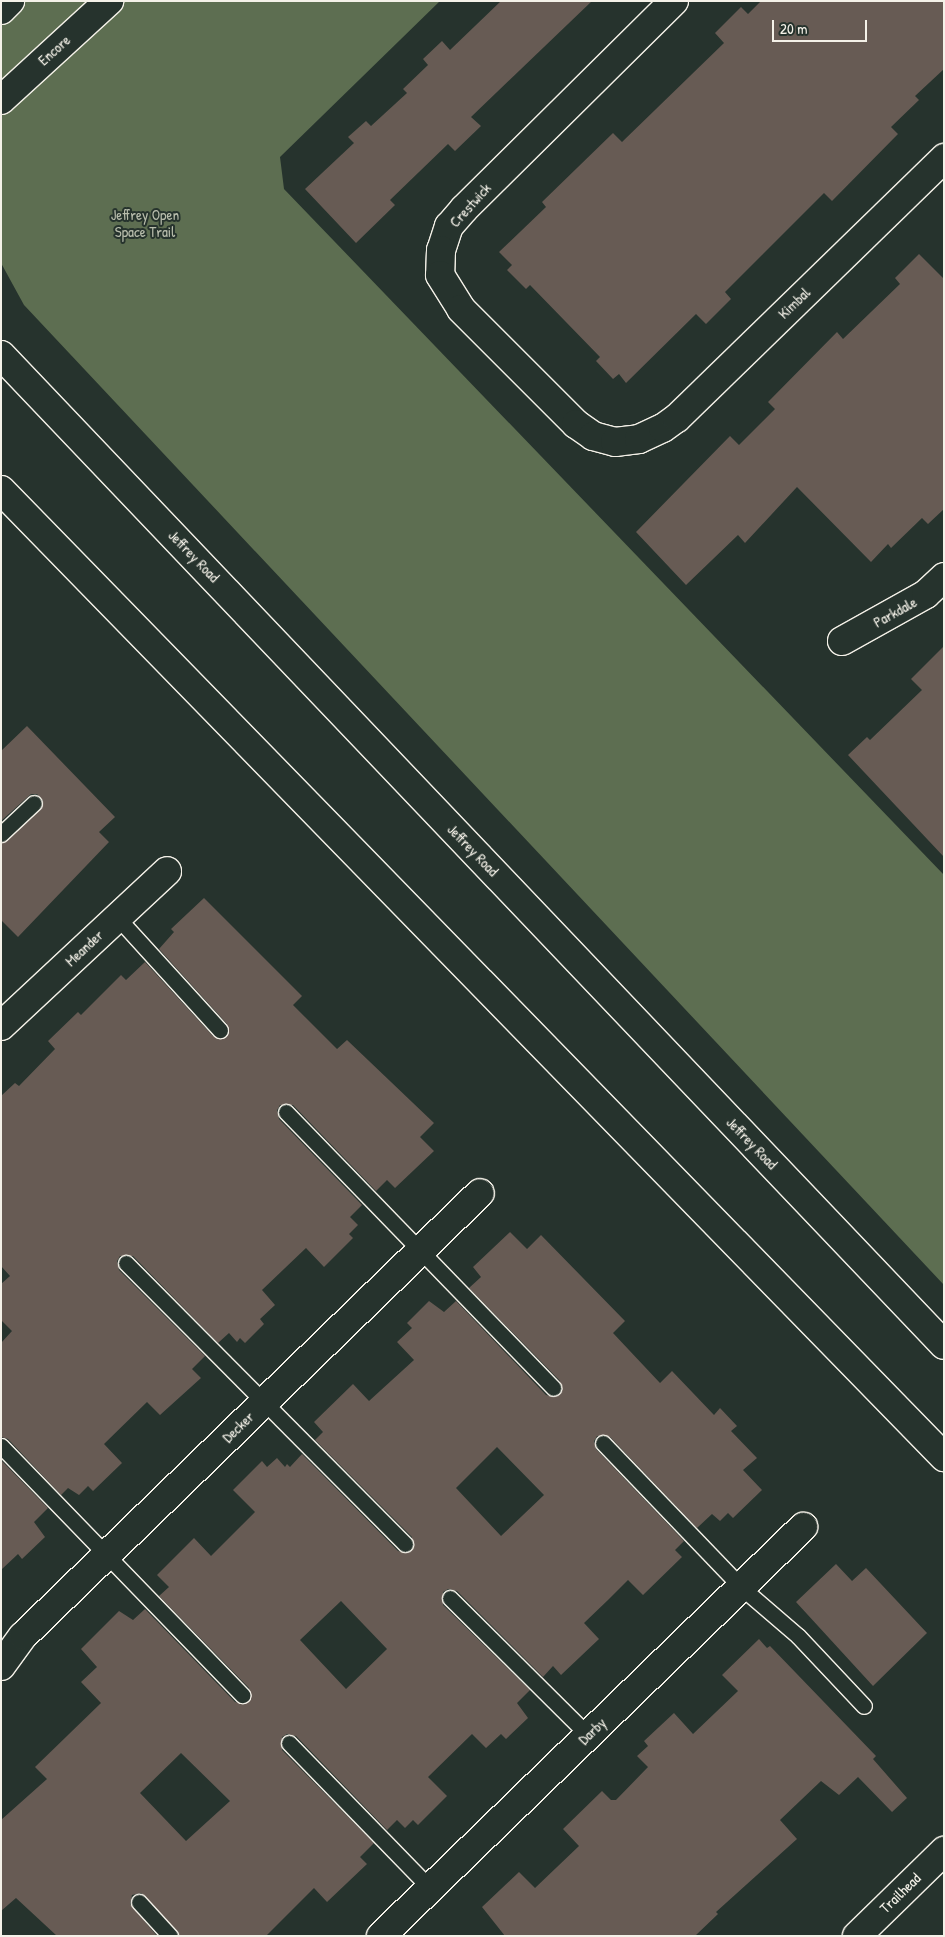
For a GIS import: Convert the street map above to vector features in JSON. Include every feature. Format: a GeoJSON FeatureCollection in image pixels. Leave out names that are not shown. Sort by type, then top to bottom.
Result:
{"type":"FeatureCollection","features":[{"type":"Feature","properties":{"kind":"street"},"geometry":{"type":"LineString","coordinates":[[1,10],[10,1]]}},
{"type":"Feature","properties":{"kind":"street","name":"Encore"},"geometry":{"type":"LineString","coordinates":[[1,100],[110,1]]}},
{"type":"Feature","properties":{"kind":"street","name":"Crestwick"},"geometry":{"type":"LineString","coordinates":[[639,439],[615,442],[593,436],[576,424],[461,309],[440,275],[441,250],[448,226],[674,1]]}},
{"type":"Feature","properties":{"kind":"street","name":"Kimbal"},"geometry":{"type":"LineString","coordinates":[[639,439],[663,428],[676,418],[944,158]]}},
{"type":"Feature","properties":{"kind":"street","name":"Jeffrey Road"},"geometry":{"type":"LineString","coordinates":[[1,355],[944,1345]]}},
{"type":"Feature","properties":{"kind":"street"},"geometry":{"type":"LineString","coordinates":[[1,490],[944,1457]]}},
{"type":"Feature","properties":{"kind":"street","name":"Parkdale"},"geometry":{"type":"LineString","coordinates":[[842,641],[926,594],[944,577]]}},
{"type":"Feature","properties":{"kind":"street","name":"Meander"},"geometry":{"type":"LineString","coordinates":[[5,1014],[117,917],[167,870]]}},
{"type":"Feature","properties":{"kind":"street","name":"Decker"},"geometry":{"type":"LineString","coordinates":[[1,1666],[23,1636],[480,1193]]}},
{"type":"Feature","properties":{"kind":"street","name":"Darby"},"geometry":{"type":"LineString","coordinates":[[381,1936],[803,1527]]}},
{"type":"Feature","properties":{"kind":"street","name":"Trailhead"},"geometry":{"type":"LineString","coordinates":[[857,1936],[944,1851]]}},
{"type":"Feature","properties":{"kind":"lane"},"geometry":{"type":"LineString","coordinates":[[1,834],[34,803]]}},
{"type":"Feature","properties":{"kind":"lane"},"geometry":{"type":"LineString","coordinates":[[117,917],[220,1030]]}},
{"type":"Feature","properties":{"kind":"lane"},"geometry":{"type":"LineString","coordinates":[[286,1112],[422,1249],[553,1388]]}},
{"type":"Feature","properties":{"kind":"lane"},"geometry":{"type":"LineString","coordinates":[[126,1263],[405,1544]]}},
{"type":"Feature","properties":{"kind":"lane"},"geometry":{"type":"LineString","coordinates":[[603,1443],[741,1587],[798,1636],[864,1706]]}},
{"type":"Feature","properties":{"kind":"lane"},"geometry":{"type":"LineString","coordinates":[[1,1446],[108,1554],[242,1695]]}},
{"type":"Feature","properties":{"kind":"lane"},"geometry":{"type":"LineString","coordinates":[[450,1598],[588,1735]]}},
{"type":"Feature","properties":{"kind":"lane"},"geometry":{"type":"LineString","coordinates":[[289,1743],[430,1888]]}},
{"type":"Feature","properties":{"kind":"lane"},"geometry":{"type":"LineString","coordinates":[[139,1902],[170,1936]]}},
{"type":"Feature","properties":{"kind":"green space","name":"Jeffrey Open Space Trail"},"geometry":{"type":"Polygon","coordinates":[[[1,1],[440,1],[280,157],[284,189],[944,875],[944,1285],[24,305],[1,263],[1,1]]]}},
{"type":"Feature","properties":{"kind":"building"},"geometry":{"type":"Polygon","coordinates":[[[501,1],[592,1],[471,117],[481,126],[455,151],[448,144],[390,200],[395,205],[356,243],[305,189],[354,143],[348,137],[366,121],[371,126],[407,93],[403,89],[428,65],[423,59],[442,41],[450,50],[501,1]]]}},
{"type":"Feature","properties":{"kind":"building"},"geometry":{"type":"Polygon","coordinates":[[[761,1],[944,1],[944,69],[915,96],[919,100],[891,127],[898,134],[832,201],[824,193],[725,292],[731,299],[706,324],[696,314],[626,383],[619,374],[613,379],[596,361],[600,357],[530,285],[526,289],[507,270],[512,265],[499,252],[546,207],[542,202],[613,133],[622,142],[724,43],[715,33],[741,7],[748,14],[761,1]]]}},
{"type":"Feature","properties":{"kind":"building"},"geometry":{"type":"Polygon","coordinates":[[[919,254],[944,279],[944,509],[928,524],[922,518],[891,548],[888,544],[871,562],[797,487],[745,543],[738,535],[686,585],[636,532],[730,436],[739,445],[775,409],[768,402],[837,332],[843,339],[900,284],[895,278],[919,254]]]}},
{"type":"Feature","properties":{"kind":"building"},"geometry":{"type":"Polygon","coordinates":[[[944,646],[944,857],[848,755],[867,737],[870,740],[922,690],[911,679],[944,646]]]}},
{"type":"Feature","properties":{"kind":"building"},"geometry":{"type":"Polygon","coordinates":[[[27,726],[115,817],[99,832],[109,842],[18,937],[1,920],[1,843],[40,810],[43,801],[37,794],[31,794],[1,821],[1,751],[27,726]]]}},
{"type":"Feature","properties":{"kind":"building"},"geometry":{"type":"Polygon","coordinates":[[[204,898],[302,996],[293,1005],[337,1049],[347,1040],[434,1123],[420,1137],[434,1151],[395,1188],[387,1180],[376,1191],[293,1105],[280,1105],[277,1110],[279,1119],[362,1205],[350,1217],[358,1225],[349,1234],[353,1238],[324,1267],[306,1248],[262,1290],[275,1305],[260,1319],[264,1324],[245,1343],[240,1338],[237,1342],[229,1333],[218,1343],[133,1256],[120,1256],[117,1261],[119,1270],[205,1356],[192,1369],[201,1378],[160,1415],[147,1402],[104,1444],[122,1463],[93,1491],[88,1486],[79,1495],[68,1488],[61,1495],[8,1439],[1,1437],[1,1343],[12,1331],[1,1320],[1,1284],[10,1276],[1,1266],[1,1096],[15,1083],[19,1086],[55,1049],[48,1041],[78,1012],[81,1015],[121,975],[126,980],[145,962],[213,1036],[222,1039],[227,1037],[227,1024],[159,949],[174,932],[171,929],[204,898]]]}},
{"type":"Feature","properties":{"kind":"building"},"geometry":{"type":"Polygon","coordinates":[[[510,1232],[527,1249],[541,1235],[625,1321],[613,1333],[660,1383],[672,1371],[714,1415],[720,1408],[737,1426],[731,1431],[757,1458],[743,1470],[762,1490],[733,1518],[728,1513],[720,1521],[712,1514],[697,1528],[610,1437],[597,1436],[594,1441],[596,1449],[684,1541],[675,1550],[682,1557],[643,1595],[628,1580],[584,1623],[599,1639],[561,1675],[553,1666],[543,1677],[457,1591],[448,1589],[443,1592],[443,1605],[530,1690],[517,1703],[528,1718],[506,1739],[501,1734],[486,1748],[472,1734],[428,1777],[447,1796],[418,1825],[413,1820],[405,1828],[397,1820],[387,1830],[296,1736],[287,1734],[282,1737],[282,1750],[374,1843],[360,1857],[367,1864],[327,1902],[314,1888],[266,1936],[179,1936],[141,1893],[132,1895],[130,1904],[157,1936],[57,1936],[16,1898],[1,1911],[1,1820],[47,1779],[35,1767],[101,1703],[81,1682],[97,1667],[81,1649],[119,1611],[133,1620],[145,1609],[235,1702],[244,1704],[251,1698],[249,1688],[159,1596],[169,1587],[157,1575],[194,1538],[211,1556],[255,1512],[233,1490],[262,1461],[267,1467],[277,1458],[285,1467],[287,1464],[290,1467],[302,1454],[398,1551],[407,1553],[412,1550],[412,1537],[315,1440],[323,1432],[314,1422],[353,1384],[369,1401],[414,1360],[397,1342],[412,1328],[407,1323],[429,1301],[444,1312],[456,1301],[546,1395],[555,1397],[560,1394],[560,1381],[469,1288],[481,1277],[473,1267],[510,1232]],[[497,1447],[456,1488],[501,1536],[544,1495],[497,1447]],[[341,1601],[300,1640],[346,1689],[387,1649],[341,1601]],[[181,1753],[140,1793],[186,1841],[230,1801],[181,1753]]]}},
{"type":"Feature","properties":{"kind":"building"},"geometry":{"type":"Polygon","coordinates":[[[1,1460],[48,1508],[34,1522],[45,1537],[22,1559],[18,1554],[1,1570],[1,1460]]]}},
{"type":"Feature","properties":{"kind":"building"},"geometry":{"type":"Polygon","coordinates":[[[836,1564],[852,1581],[866,1568],[927,1633],[873,1686],[796,1602],[836,1564]]]}},
{"type":"Feature","properties":{"kind":"building"},"geometry":{"type":"Polygon","coordinates":[[[759,1639],[767,1648],[770,1646],[876,1756],[873,1759],[907,1798],[892,1812],[858,1777],[839,1795],[821,1781],[780,1820],[797,1839],[716,1912],[718,1914],[695,1936],[505,1936],[482,1907],[519,1872],[535,1888],[579,1846],[563,1829],[602,1791],[611,1800],[616,1800],[648,1767],[637,1756],[648,1746],[644,1741],[674,1713],[693,1734],[738,1691],[722,1675],[759,1639]]]}}]}
